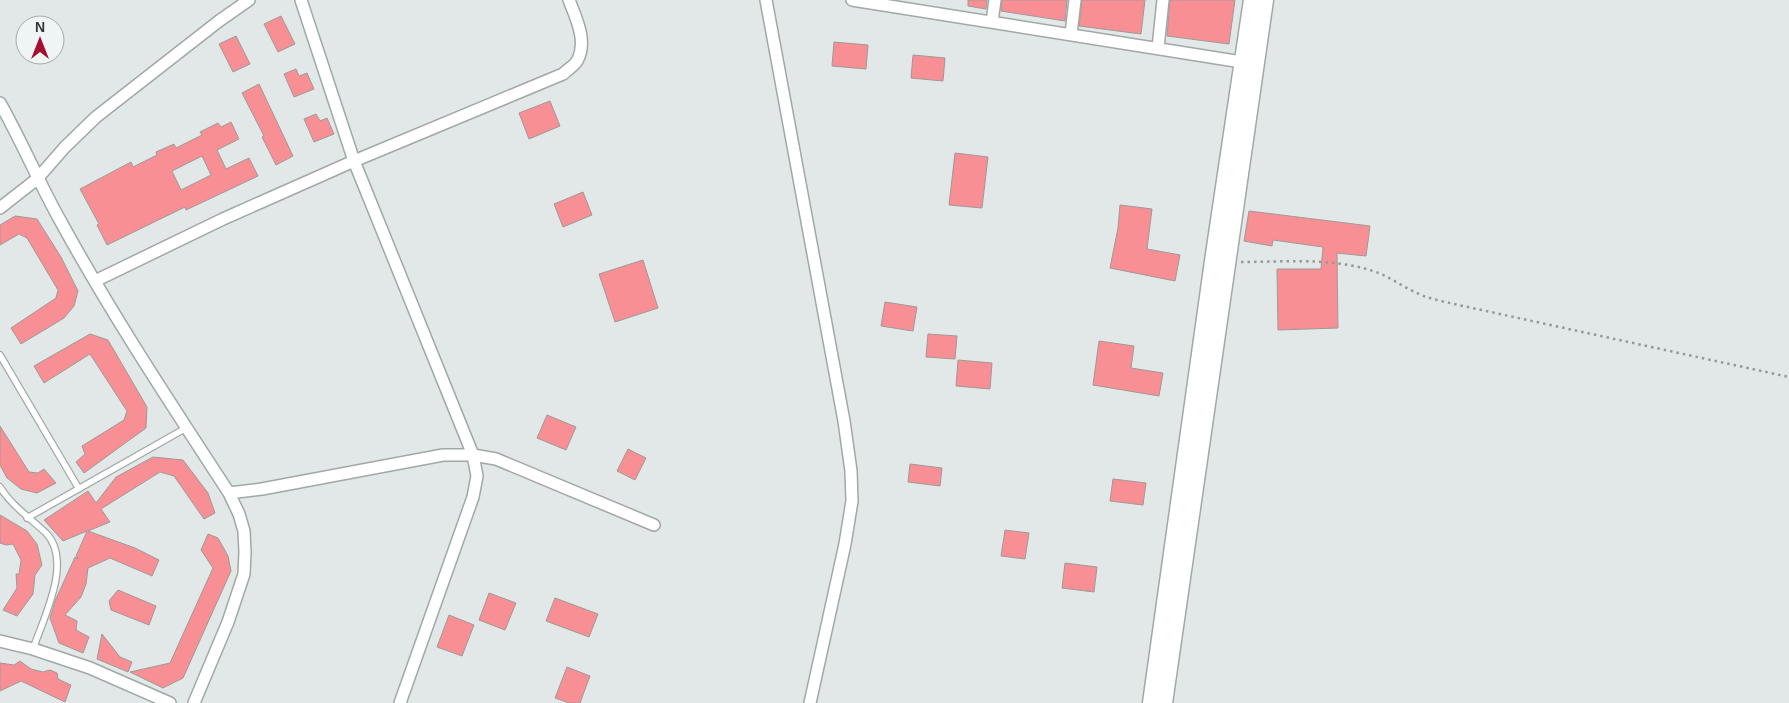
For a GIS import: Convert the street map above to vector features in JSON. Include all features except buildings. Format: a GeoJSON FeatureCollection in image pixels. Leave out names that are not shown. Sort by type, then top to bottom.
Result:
{"type":"FeatureCollection","features":[{"type":"Feature","properties":{"kind":"main road"},"geometry":{"type":"LineString","coordinates":[[1164,703],[1227,262],[1249,64],[1252,0]]}},
{"type":"Feature","properties":{"kind":"main road"},"geometry":{"type":"LineString","coordinates":[[1150,703],[1249,64],[1265,0]]}},
{"type":"Feature","properties":{"kind":"street"},"geometry":{"type":"LineString","coordinates":[[0,208],[37,179],[65,147],[96,117],[219,20],[248,0]]}},
{"type":"Feature","properties":{"kind":"street"},"geometry":{"type":"LineString","coordinates":[[300,0],[354,161],[473,455],[477,476],[473,497],[400,703]]}},
{"type":"Feature","properties":{"kind":"street"},"geometry":{"type":"LineString","coordinates":[[94,281],[224,219],[354,161],[563,74],[577,61],[582,44],[578,23],[569,0]]}},
{"type":"Feature","properties":{"kind":"street"},"geometry":{"type":"LineString","coordinates":[[766,0],[842,411],[852,501],[845,544],[810,703]]}},
{"type":"Feature","properties":{"kind":"street"},"geometry":{"type":"LineString","coordinates":[[852,0],[910,5],[992,22],[1249,64]]}},
{"type":"Feature","properties":{"kind":"street"},"geometry":{"type":"LineString","coordinates":[[992,22],[995,0]]}},
{"type":"Feature","properties":{"kind":"street"},"geometry":{"type":"LineString","coordinates":[[1070,34],[1075,0]]}},
{"type":"Feature","properties":{"kind":"street"},"geometry":{"type":"LineString","coordinates":[[1158,48],[1163,0]]}},
{"type":"Feature","properties":{"kind":"street"},"geometry":{"type":"LineString","coordinates":[[0,104],[37,179],[94,281],[229,494],[239,514],[244,531],[244,574],[228,622],[194,703]]}},
{"type":"Feature","properties":{"kind":"street"},"geometry":{"type":"LineString","coordinates":[[229,494],[444,456],[473,455],[496,459],[654,524]]}},
{"type":"Feature","properties":{"kind":"street"},"geometry":{"type":"LineString","coordinates":[[0,641],[33,648],[90,668],[170,703]]}},
{"type":"Feature","properties":{"kind":"lane"},"geometry":{"type":"LineString","coordinates":[[0,355],[79,489]]}},
{"type":"Feature","properties":{"kind":"lane"},"geometry":{"type":"LineString","coordinates":[[27,518],[186,428]]}},
{"type":"Feature","properties":{"kind":"lane"},"geometry":{"type":"LineString","coordinates":[[0,486],[27,518],[47,534],[54,546],[58,564],[54,588],[33,648]]}},
{"type":"Feature","properties":{"kind":"path"},"geometry":{"type":"LineString","coordinates":[[1227,262],[1318,261],[1365,268],[1379,273],[1419,294],[1454,304],[1789,377]]}}]}
